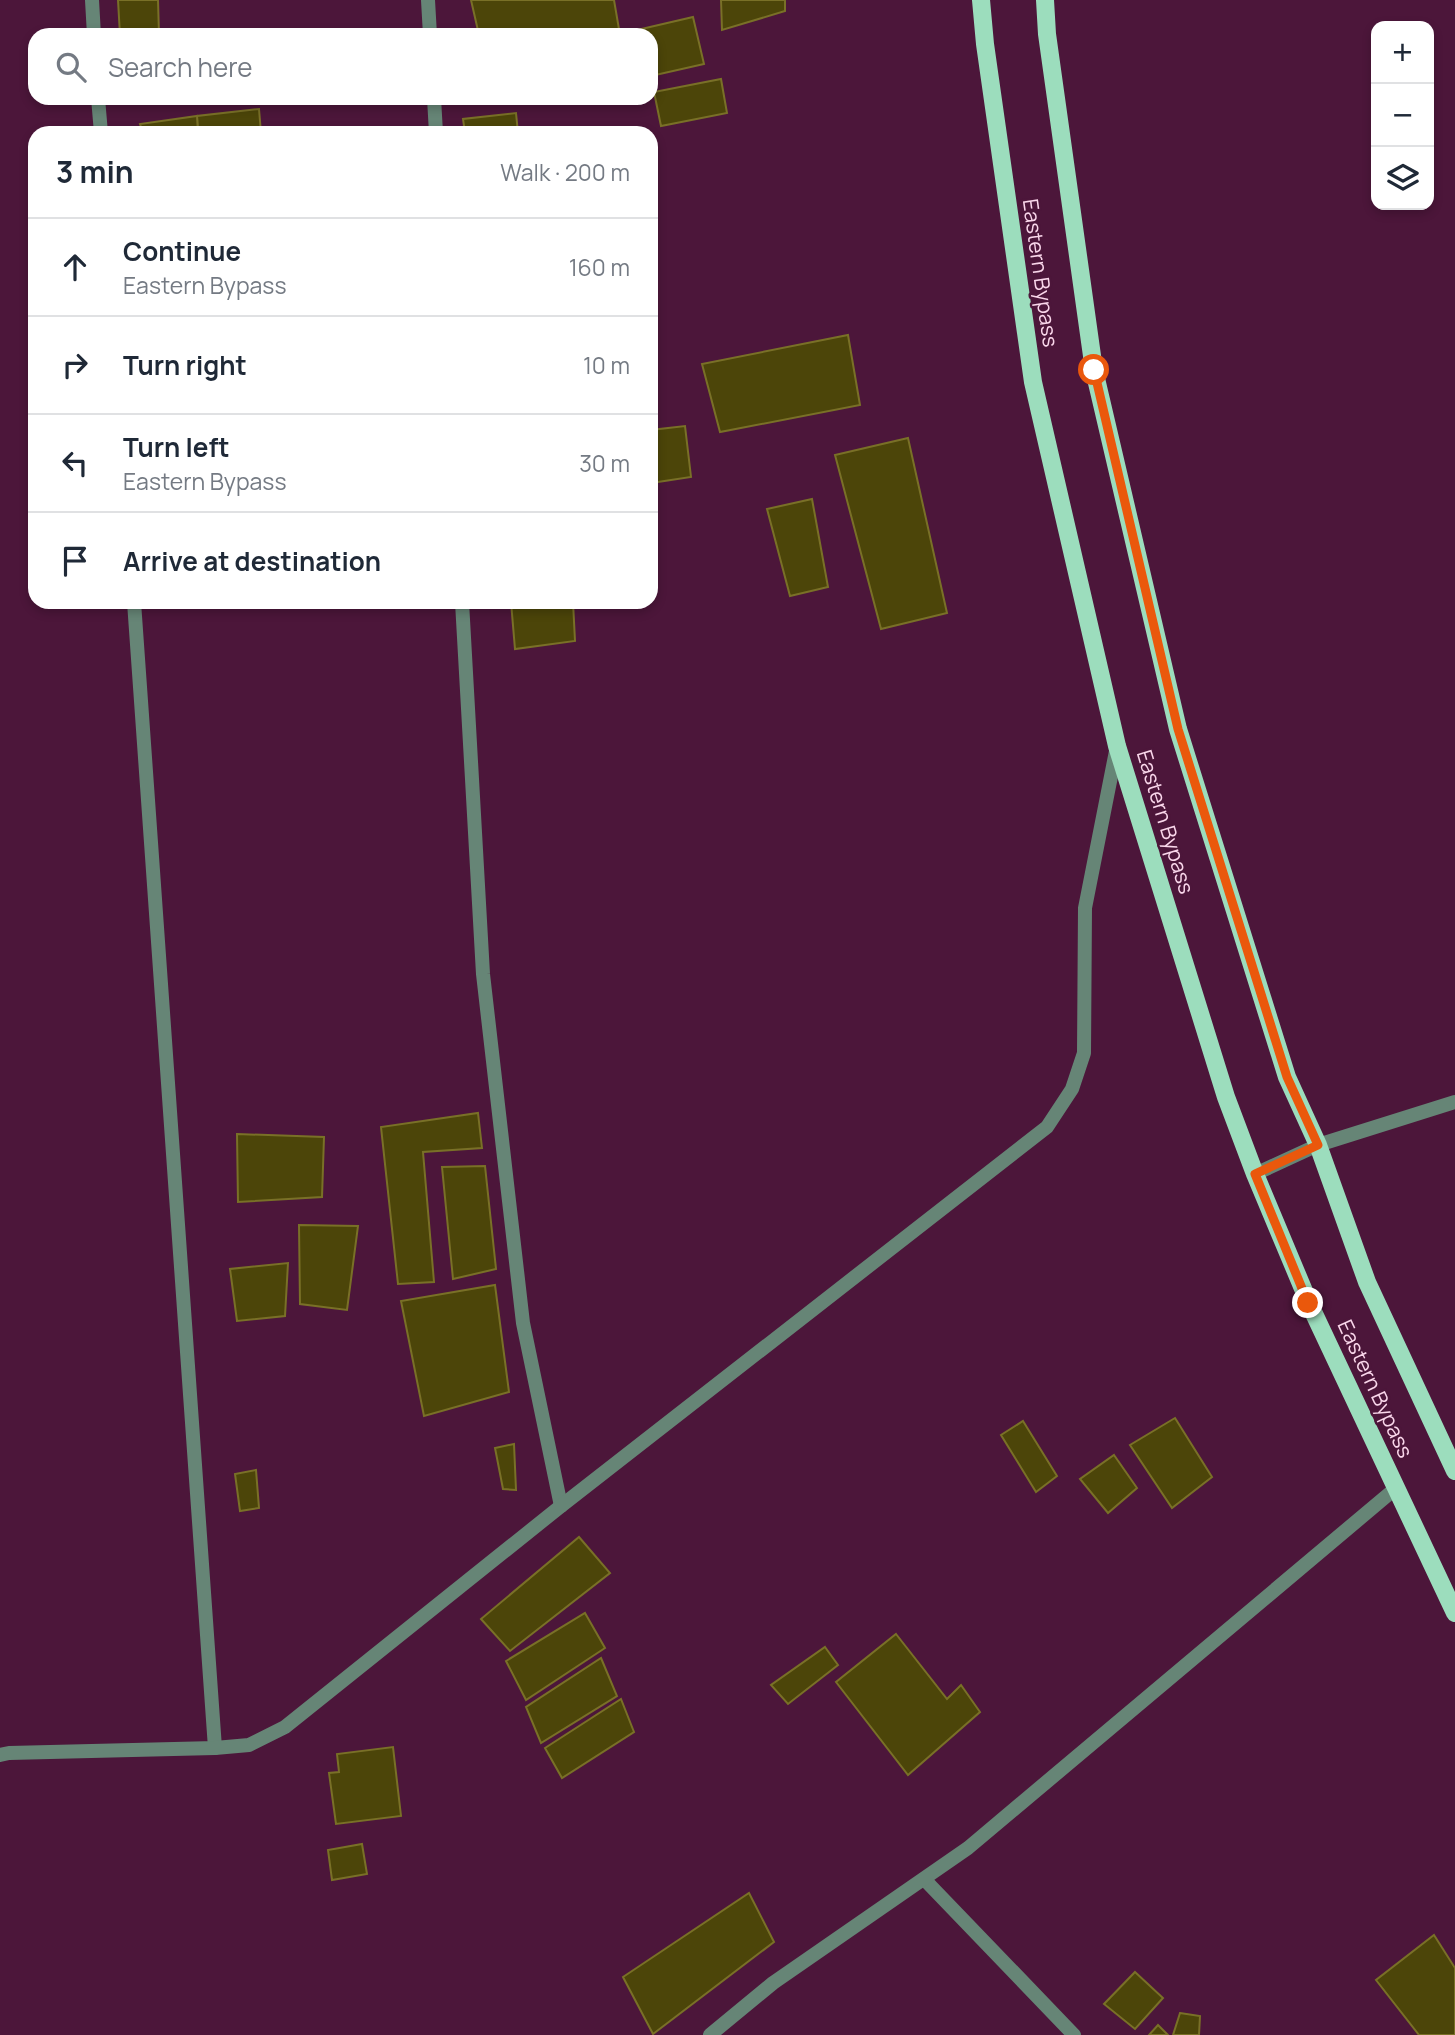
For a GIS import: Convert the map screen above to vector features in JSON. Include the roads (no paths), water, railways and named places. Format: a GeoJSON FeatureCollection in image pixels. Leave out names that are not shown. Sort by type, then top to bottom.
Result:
{"type":"FeatureCollection","features":[{"type":"Feature","properties":{"kind":"main road","name":"Eastern Bypass"},"geometry":{"type":"LineString","coordinates":[[981,0],[1033,382],[1117,746],[1226,1097],[1255,1174],[1308,1303],[1455,1613]]}},
{"type":"Feature","properties":{"kind":"main road","name":"Eastern Bypass"},"geometry":{"type":"LineString","coordinates":[[1045,0],[1047,34],[1094,370],[1178,729],[1287,1077],[1318,1145],[1367,1282],[1455,1471]]}},
{"type":"Feature","properties":{"kind":"street"},"geometry":{"type":"LineString","coordinates":[[92,0],[94,28]]}},
{"type":"Feature","properties":{"kind":"street"},"geometry":{"type":"LineString","coordinates":[[428,0],[430,28]]}},
{"type":"Feature","properties":{"kind":"street"},"geometry":{"type":"LineString","coordinates":[[99,105],[101,126]]}},
{"type":"Feature","properties":{"kind":"street"},"geometry":{"type":"LineString","coordinates":[[434,105],[436,126]]}},
{"type":"Feature","properties":{"kind":"street"},"geometry":{"type":"LineString","coordinates":[[134,609],[215,1748]]}},
{"type":"Feature","properties":{"kind":"street"},"geometry":{"type":"LineString","coordinates":[[462,609],[483,974],[523,1323],[561,1506]]}},
{"type":"Feature","properties":{"kind":"street"},"geometry":{"type":"LineString","coordinates":[[0,1755],[249,1745],[285,1727],[561,1506],[1047,1127],[1072,1089],[1084,1053],[1085,908],[1117,746]]}},
{"type":"Feature","properties":{"kind":"street"},"geometry":{"type":"LineString","coordinates":[[1255,1174],[1318,1145],[1455,1102]]}},
{"type":"Feature","properties":{"kind":"street"},"geometry":{"type":"LineString","coordinates":[[710,2035],[773,1983],[968,1848],[1396,1488]]}},
{"type":"Feature","properties":{"kind":"street"},"geometry":{"type":"LineString","coordinates":[[924,1879],[1074,2035]]}}]}
